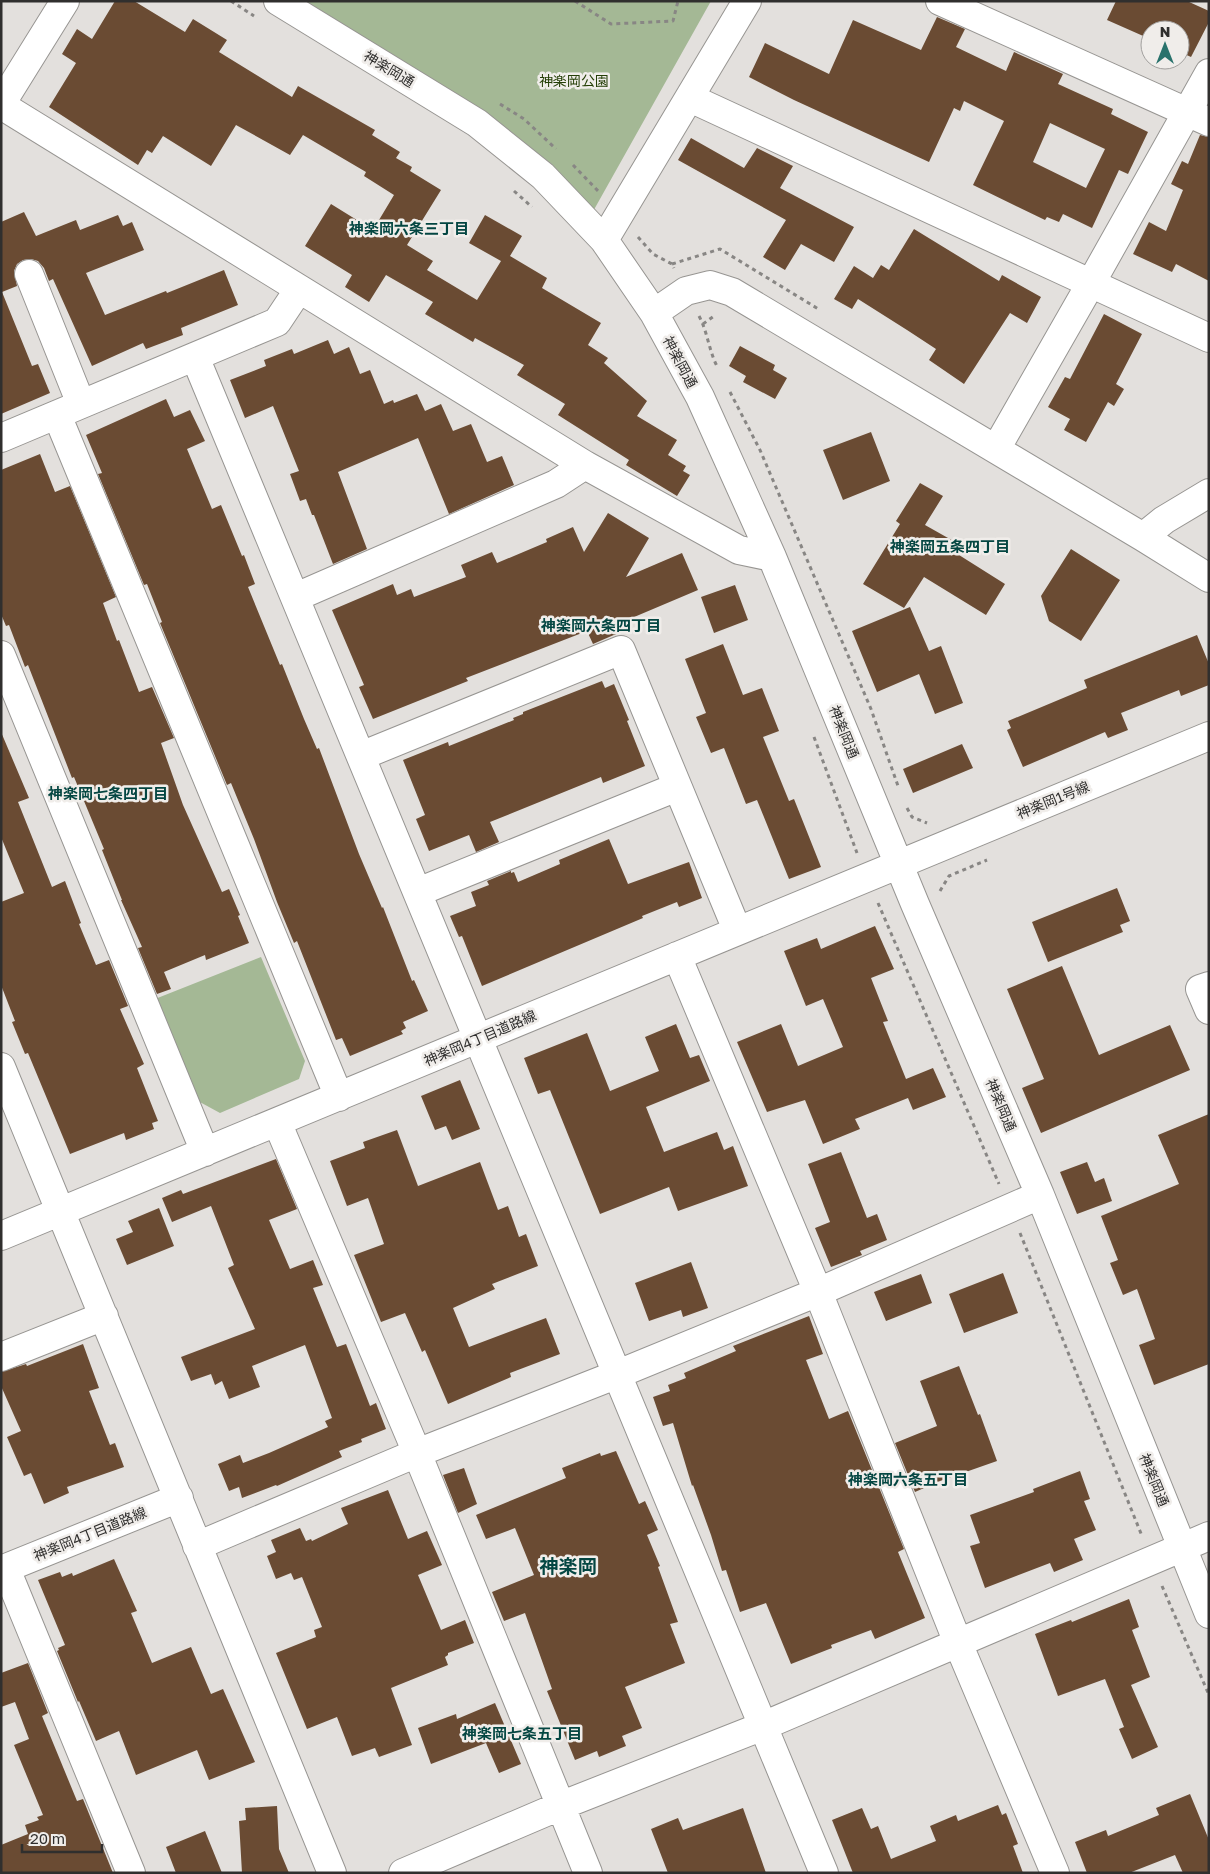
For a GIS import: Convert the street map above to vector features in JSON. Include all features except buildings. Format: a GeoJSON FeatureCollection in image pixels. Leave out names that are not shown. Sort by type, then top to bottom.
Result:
{"type":"FeatureCollection","features":[{"type":"Feature","properties":{"kind":"street"},"geometry":{"type":"LineString","coordinates":[[65,1],[1,105],[585,465],[739,550],[772,558]]}},
{"type":"Feature","properties":{"kind":"street","name":"神楽岡通"},"geometry":{"type":"LineString","coordinates":[[278,1],[477,123],[543,176],[604,240],[654,313],[700,397],[772,558],[898,864],[1040,1195],[1181,1549],[1209,1614]]}},
{"type":"Feature","properties":{"kind":"street"},"geometry":{"type":"LineString","coordinates":[[604,240],[747,1]]}},
{"type":"Feature","properties":{"kind":"street"},"geometry":{"type":"LineString","coordinates":[[940,1],[1198,117]]}},
{"type":"Feature","properties":{"kind":"street"},"geometry":{"type":"LineString","coordinates":[[996,449],[1091,283],[1198,117],[1209,73]]}},
{"type":"Feature","properties":{"kind":"street"},"geometry":{"type":"LineString","coordinates":[[690,98],[1209,338]]}},
{"type":"Feature","properties":{"kind":"street"},"geometry":{"type":"LineString","coordinates":[[30,274],[81,404]]}},
{"type":"Feature","properties":{"kind":"street"},"geometry":{"type":"LineString","coordinates":[[654,313],[686,291],[710,285],[732,292],[1209,578]]}},
{"type":"Feature","properties":{"kind":"street"},"geometry":{"type":"LineString","coordinates":[[1,438],[277,322],[299,290]]}},
{"type":"Feature","properties":{"kind":"street"},"geometry":{"type":"LineString","coordinates":[[195,357],[824,1873]]}},
{"type":"Feature","properties":{"kind":"street"},"geometry":{"type":"LineString","coordinates":[[57,415],[339,1097]]}},
{"type":"Feature","properties":{"kind":"street"},"geometry":{"type":"LineString","coordinates":[[296,597],[556,484],[585,465]]}},
{"type":"Feature","properties":{"kind":"street"},"geometry":{"type":"LineString","coordinates":[[1143,537],[1164,520],[1209,493]]}},
{"type":"Feature","properties":{"kind":"street"},"geometry":{"type":"LineString","coordinates":[[361,756],[621,650],[737,930]]}},
{"type":"Feature","properties":{"kind":"street"},"geometry":{"type":"LineString","coordinates":[[1,655],[204,1152]]}},
{"type":"Feature","properties":{"kind":"street","name":"神楽岡1号線"},"geometry":{"type":"LineString","coordinates":[[898,864],[1209,736]]}},
{"type":"Feature","properties":{"kind":"street"},"geometry":{"type":"LineString","coordinates":[[418,892],[677,788]]}},
{"type":"Feature","properties":{"kind":"street","name":"神楽岡4丁目道路線"},"geometry":{"type":"LineString","coordinates":[[1,1236],[898,864]]}},
{"type":"Feature","properties":{"kind":"street"},"geometry":{"type":"LineString","coordinates":[[677,956],[818,1292],[958,1643],[1055,1873]]}},
{"type":"Feature","properties":{"kind":"street"},"geometry":{"type":"LineString","coordinates":[[1209,986],[1200,989],[1209,1010]]}},
{"type":"Feature","properties":{"kind":"street"},"geometry":{"type":"LineString","coordinates":[[1,1067],[332,1873]]}},
{"type":"Feature","properties":{"kind":"street"},"geometry":{"type":"LineString","coordinates":[[277,1122],[417,1453],[588,1873]]}},
{"type":"Feature","properties":{"kind":"street"},"geometry":{"type":"LineString","coordinates":[[197,1546],[417,1453],[618,1374],[818,1292],[1040,1195]]}},
{"type":"Feature","properties":{"kind":"street"},"geometry":{"type":"LineString","coordinates":[[1,1357],[104,1316]]}},
{"type":"Feature","properties":{"kind":"street","name":"神楽岡4丁目道路線"},"geometry":{"type":"LineString","coordinates":[[4,1569],[179,1498]]}},
{"type":"Feature","properties":{"kind":"street"},"geometry":{"type":"LineString","coordinates":[[403,1873],[560,1806],[763,1726],[1209,1536]]}},
{"type":"Feature","properties":{"kind":"street"},"geometry":{"type":"LineString","coordinates":[[4,1569],[131,1873]]}},
{"type":"Feature","properties":{"kind":"path"},"geometry":{"type":"LineString","coordinates":[[231,1],[256,17]]}},
{"type":"Feature","properties":{"kind":"path"},"geometry":{"type":"LineString","coordinates":[[575,1],[611,24],[673,21],[678,1]]}},
{"type":"Feature","properties":{"kind":"path"},"geometry":{"type":"LineString","coordinates":[[507,184],[536,211]]}},
{"type":"Feature","properties":{"kind":"path"},"geometry":{"type":"LineString","coordinates":[[813,733],[867,878],[1010,1208],[1152,1561],[1209,1696]]}},
{"type":"Feature","properties":{"kind":"path"},"geometry":{"type":"LineString","coordinates":[[936,898],[949,876]]}},
{"type":"Feature","properties":{"kind":"green space","name":"神楽岡公園"},"geometry":{"type":"Polygon","coordinates":[[[296,1],[711,1],[591,215],[514,134],[296,1]]]}},
{"type":"Feature","properties":{"kind":"green space"},"geometry":{"type":"Polygon","coordinates":[[[261,957],[305,1061],[299,1079],[220,1113],[198,1101],[155,999],[261,957]]]}},
{"type":"Feature","properties":{"kind":"district","name":"神楽岡六条三丁目"},"geometry":{"type":"Point","coordinates":[409,229]}},
{"type":"Feature","properties":{"kind":"district","name":"神楽岡五条四丁目"},"geometry":{"type":"Point","coordinates":[950,547]}},
{"type":"Feature","properties":{"kind":"district","name":"神楽岡六条四丁目"},"geometry":{"type":"Point","coordinates":[601,626]}},
{"type":"Feature","properties":{"kind":"district","name":"神楽岡七条四丁目"},"geometry":{"type":"Point","coordinates":[108,794]}},
{"type":"Feature","properties":{"kind":"district","name":"神楽岡六条五丁目"},"geometry":{"type":"Point","coordinates":[908,1480]}},
{"type":"Feature","properties":{"kind":"district","name":"神楽岡"},"geometry":{"type":"Point","coordinates":[568,1566]}},
{"type":"Feature","properties":{"kind":"district","name":"神楽岡七条五丁目"},"geometry":{"type":"Point","coordinates":[522,1734]}}]}
